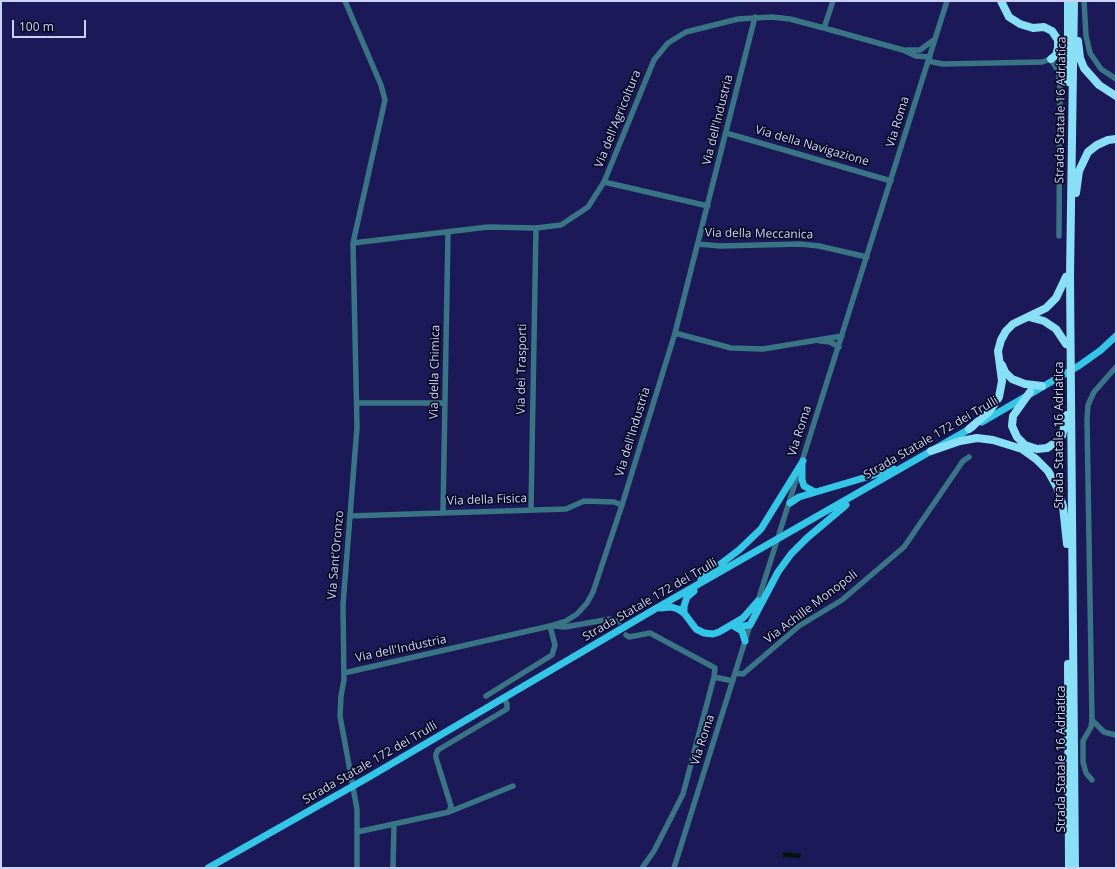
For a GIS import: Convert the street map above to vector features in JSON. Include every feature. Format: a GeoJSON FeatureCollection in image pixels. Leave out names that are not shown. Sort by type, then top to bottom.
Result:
{"type":"FeatureCollection","features":[{"type":"Feature","properties":{"kind":"highway"},"geometry":{"type":"LineString","coordinates":[[1001,1],[1009,17],[1020,24],[1033,28],[1044,28],[1052,31],[1058,40],[1058,48],[1056,55],[1051,59]]}},
{"type":"Feature","properties":{"kind":"highway"},"geometry":{"type":"LineString","coordinates":[[1070,3],[1080,58],[1084,68],[1099,85],[1116,96]]}},
{"type":"Feature","properties":{"kind":"highway","name":"Strada Statale 16 Adriatica"},"geometry":{"type":"LineString","coordinates":[[1069,868],[1066,277],[1070,3]]}},
{"type":"Feature","properties":{"kind":"highway","name":"Strada Statale 16 Adriatica"},"geometry":{"type":"LineString","coordinates":[[1070,3],[1070,290],[1075,868]]}},
{"type":"Feature","properties":{"kind":"highway"},"geometry":{"type":"LineString","coordinates":[[1070,290],[1079,171],[1088,152],[1097,145],[1108,140],[1116,139]]}},
{"type":"Feature","properties":{"kind":"highway"},"geometry":{"type":"LineString","coordinates":[[1042,386],[1024,384],[1004,372],[998,351],[1001,340],[1006,331],[1014,324],[1046,308],[1056,298],[1066,277]]}},
{"type":"Feature","properties":{"kind":"highway"},"geometry":{"type":"LineString","coordinates":[[1029,317],[1044,322],[1056,329],[1066,344]]}},
{"type":"Feature","properties":{"kind":"highway"},"geometry":{"type":"LineString","coordinates":[[969,429],[989,412],[999,397],[1002,381],[1000,360]]}},
{"type":"Feature","properties":{"kind":"highway"},"geometry":{"type":"LineString","coordinates":[[1030,392],[1013,416],[1012,426],[1016,437],[1025,444],[1037,449],[1047,448],[1055,443],[1062,436],[1067,415]]}},
{"type":"Feature","properties":{"kind":"highway"},"geometry":{"type":"LineString","coordinates":[[930,451],[960,441],[977,438],[993,440],[1022,449],[1036,459],[1048,471],[1057,487],[1063,506],[1067,544]]}},
{"type":"Feature","properties":{"kind":"main road"},"geometry":{"type":"LineString","coordinates":[[1102,350],[1116,330]]}},
{"type":"Feature","properties":{"kind":"main road"},"geometry":{"type":"LineString","coordinates":[[1102,350],[1116,336]]}},
{"type":"Feature","properties":{"kind":"main road","name":"Strada Statale 172 dei Trulli"},"geometry":{"type":"LineString","coordinates":[[208,868],[504,698],[655,609],[790,534],[1030,392],[1080,365],[1102,350]]}},
{"type":"Feature","properties":{"kind":"main road"},"geometry":{"type":"LineString","coordinates":[[803,461],[802,480],[808,490],[815,492]]}},
{"type":"Feature","properties":{"kind":"main road"},"geometry":{"type":"LineString","coordinates":[[675,598],[739,550],[761,529],[803,461]]}},
{"type":"Feature","properties":{"kind":"main road"},"geometry":{"type":"LineString","coordinates":[[790,503],[799,497],[910,463]]}},
{"type":"Feature","properties":{"kind":"main road"},"geometry":{"type":"LineString","coordinates":[[655,609],[670,607],[684,613],[696,630],[704,633],[719,632],[733,627],[750,625],[778,572],[791,554],[836,512],[876,483]]}},
{"type":"Feature","properties":{"kind":"main road"},"geometry":{"type":"LineString","coordinates":[[684,613],[684,606],[687,597],[703,582]]}},
{"type":"Feature","properties":{"kind":"main road"},"geometry":{"type":"LineString","coordinates":[[733,627],[758,601]]}},
{"type":"Feature","properties":{"kind":"main road"},"geometry":{"type":"LineString","coordinates":[[733,627],[742,631],[745,641]]}},
{"type":"Feature","properties":{"kind":"street","name":"Via Sant'Oronzo"},"geometry":{"type":"LineString","coordinates":[[345,1],[381,85],[385,100],[353,243],[357,427],[343,605],[344,673],[340,716],[355,796],[357,868]]}},
{"type":"Feature","properties":{"kind":"street"},"geometry":{"type":"LineString","coordinates":[[824,28],[833,1]]}},
{"type":"Feature","properties":{"kind":"street","name":"Via Roma"},"geometry":{"type":"LineString","coordinates":[[674,868],[947,1]]}},
{"type":"Feature","properties":{"kind":"street"},"geometry":{"type":"LineString","coordinates":[[1084,1],[1086,36],[1090,53],[1101,69],[1116,79]]}},
{"type":"Feature","properties":{"kind":"street","name":"Via dell'Agricoltura"},"geometry":{"type":"LineString","coordinates":[[353,243],[488,227],[536,228],[561,225],[588,207],[604,182],[654,60],[668,43],[686,32],[714,24],[755,17],[790,19],[903,50],[916,56],[944,64],[1042,62],[1051,59]]}},
{"type":"Feature","properties":{"kind":"street","name":"Via dell'Industria"},"geometry":{"type":"LineString","coordinates":[[344,673],[550,626],[566,621],[577,614],[593,592],[622,505],[675,333],[755,17]]}},
{"type":"Feature","properties":{"kind":"street"},"geometry":{"type":"LineString","coordinates":[[929,59],[920,50],[936,38]]}},
{"type":"Feature","properties":{"kind":"street","name":"Via dell'Agricoltura"},"geometry":{"type":"LineString","coordinates":[[903,50],[920,50]]}},
{"type":"Feature","properties":{"kind":"street","name":"Via dell'Agricoltura"},"geometry":{"type":"LineString","coordinates":[[916,56],[926,69]]}},
{"type":"Feature","properties":{"kind":"street"},"geometry":{"type":"LineString","coordinates":[[1051,59],[1058,71],[1060,83],[1059,236]]}},
{"type":"Feature","properties":{"kind":"street","name":"Via della Navigazione"},"geometry":{"type":"LineString","coordinates":[[726,133],[891,180]]}},
{"type":"Feature","properties":{"kind":"street"},"geometry":{"type":"LineString","coordinates":[[604,182],[708,206]]}},
{"type":"Feature","properties":{"kind":"street","name":"Via dei Trasporti"},"geometry":{"type":"LineString","coordinates":[[531,509],[536,228]]}},
{"type":"Feature","properties":{"kind":"street","name":"Via della Chimica"},"geometry":{"type":"LineString","coordinates":[[444,512],[448,232]]}},
{"type":"Feature","properties":{"kind":"street","name":"Via della Meccanica"},"geometry":{"type":"LineString","coordinates":[[698,244],[720,246],[820,246],[867,257]]}},
{"type":"Feature","properties":{"kind":"street"},"geometry":{"type":"LineString","coordinates":[[675,333],[731,348],[763,349],[842,336]]}},
{"type":"Feature","properties":{"kind":"street"},"geometry":{"type":"LineString","coordinates":[[818,340],[830,342],[839,347]]}},
{"type":"Feature","properties":{"kind":"street"},"geometry":{"type":"LineString","coordinates":[[1092,780],[1086,773],[1083,762],[1083,741],[1092,720],[1087,419],[1088,405],[1094,392],[1116,367]]}},
{"type":"Feature","properties":{"kind":"street"},"geometry":{"type":"LineString","coordinates":[[357,403],[445,403]]}},
{"type":"Feature","properties":{"kind":"street","name":"Via Achille Monopoli"},"geometry":{"type":"LineString","coordinates":[[735,673],[743,674],[799,626],[842,600],[904,547],[963,461],[969,457]]}},
{"type":"Feature","properties":{"kind":"street","name":"Via della Fisica"},"geometry":{"type":"LineString","coordinates":[[350,516],[566,509],[584,501],[614,502],[622,505]]}},
{"type":"Feature","properties":{"kind":"street"},"geometry":{"type":"LineString","coordinates":[[577,614],[580,624]]}},
{"type":"Feature","properties":{"kind":"street"},"geometry":{"type":"LineString","coordinates":[[486,696],[552,655],[555,645],[550,626],[565,627],[610,619],[619,622]]}},
{"type":"Feature","properties":{"kind":"street"},"geometry":{"type":"LineString","coordinates":[[626,635],[629,637],[650,633],[715,668],[714,677],[683,794],[654,851],[642,868]]}},
{"type":"Feature","properties":{"kind":"street"},"geometry":{"type":"LineString","coordinates":[[714,677],[733,681]]}},
{"type":"Feature","properties":{"kind":"street"},"geometry":{"type":"LineString","coordinates":[[449,812],[452,806],[436,754],[438,750],[507,709],[507,704],[504,698]]}},
{"type":"Feature","properties":{"kind":"street"},"geometry":{"type":"LineString","coordinates":[[1092,720],[1104,732],[1116,735]]}},
{"type":"Feature","properties":{"kind":"street"},"geometry":{"type":"LineString","coordinates":[[357,832],[449,812],[513,786]]}},
{"type":"Feature","properties":{"kind":"street"},"geometry":{"type":"LineString","coordinates":[[393,868],[394,824]]}},
{"type":"Feature","properties":{"kind":"shaded area"},"geometry":{"type":"Polygon","coordinates":[[[783,852],[801,854],[800,858],[783,857],[783,852]]]}}]}
